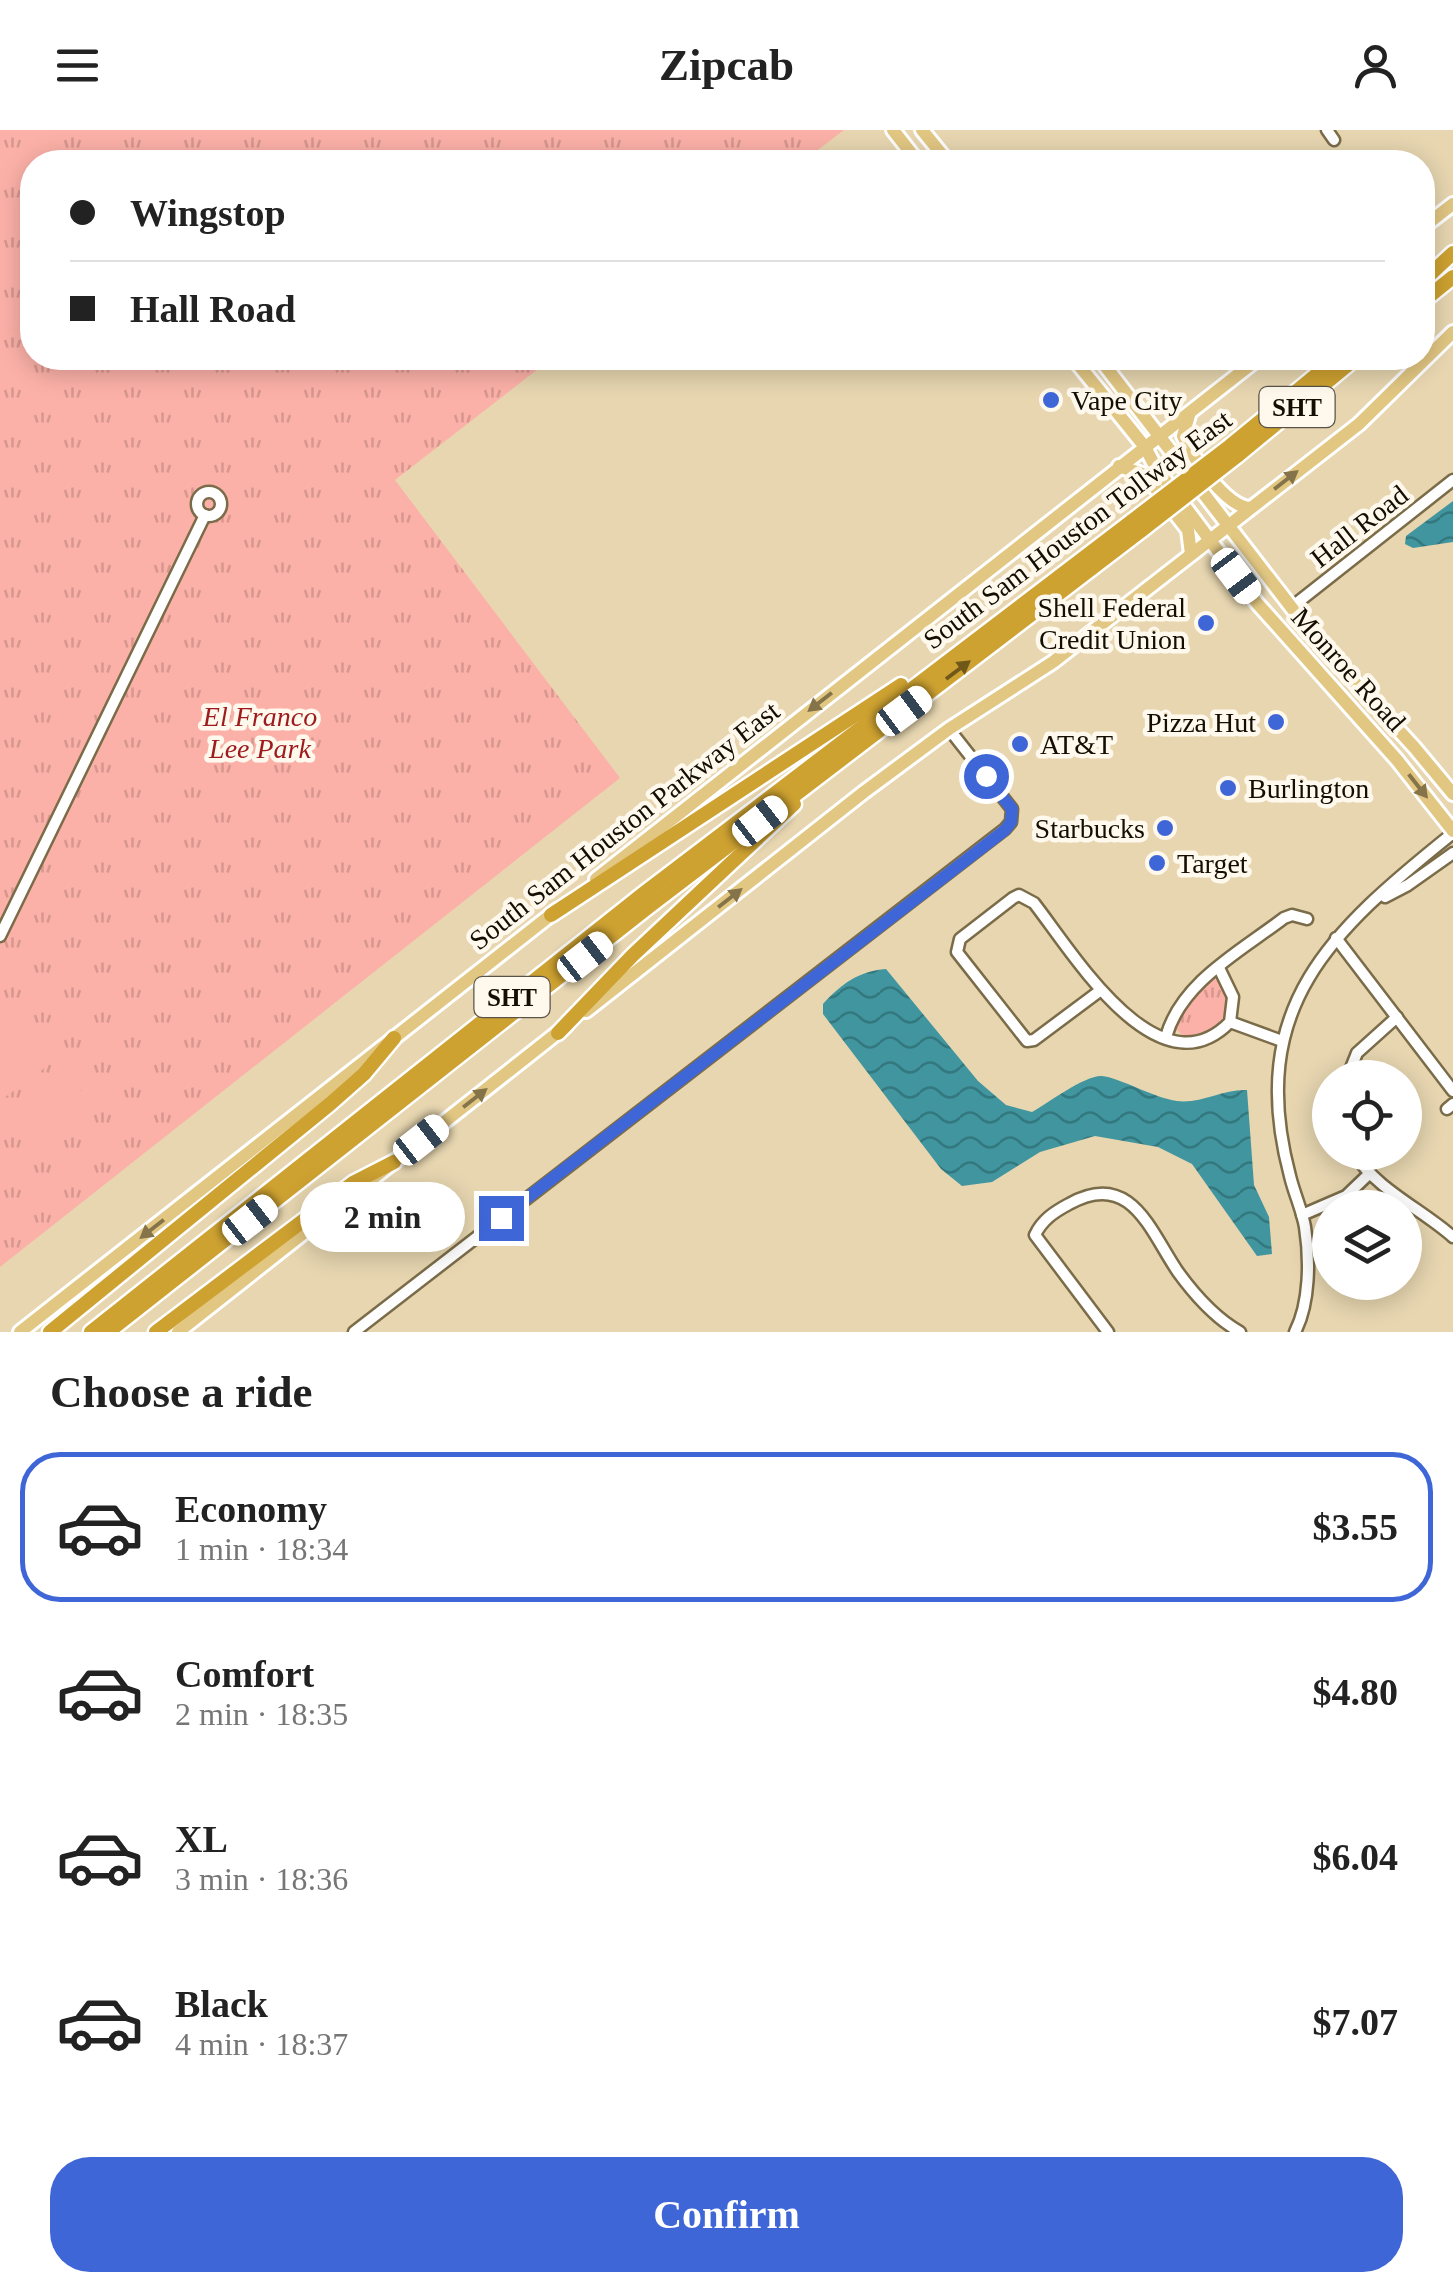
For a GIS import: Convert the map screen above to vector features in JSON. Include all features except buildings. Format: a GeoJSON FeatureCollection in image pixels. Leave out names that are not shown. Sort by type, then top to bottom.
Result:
{"type":"FeatureCollection","features":[{"type":"Feature","properties":{"kind":"highway"},"geometry":{"type":"LineString","coordinates":[[1435,271],[1453,252]]}},
{"type":"Feature","properties":{"kind":"highway","name":"South Sam Houston Tollway East"},"geometry":{"type":"LineString","coordinates":[[1234,451],[1325,370]]}},
{"type":"Feature","properties":{"kind":"highway","name":"South Sam Houston Tollway East"},"geometry":{"type":"LineString","coordinates":[[108,1332],[1340,370]]}},
{"type":"Feature","properties":{"kind":"highway","name":"South Sam Houston Tollway East"},"geometry":{"type":"LineString","coordinates":[[91,1332],[643,894],[937,667],[1137,526]]}},
{"type":"Feature","properties":{"kind":"highway"},"geometry":{"type":"LineString","coordinates":[[551,915],[903,684],[937,667]]}},
{"type":"Feature","properties":{"kind":"highway"},"geometry":{"type":"LineString","coordinates":[[558,1033],[634,955],[844,756]]}},
{"type":"Feature","properties":{"kind":"highway"},"geometry":{"type":"LineString","coordinates":[[50,1332],[330,1104],[364,1074],[394,1038]]}},
{"type":"Feature","properties":{"kind":"highway"},"geometry":{"type":"LineString","coordinates":[[156,1332],[353,1183],[394,1162]]}},
{"type":"Feature","properties":{"kind":"main road"},"geometry":{"type":"LineString","coordinates":[[893,130],[908,150]]}},
{"type":"Feature","properties":{"kind":"main road"},"geometry":{"type":"LineString","coordinates":[[922,130],[938,150]]}},
{"type":"Feature","properties":{"kind":"main road"},"geometry":{"type":"LineString","coordinates":[[929,150],[934,146]]}},
{"type":"Feature","properties":{"kind":"main road"},"geometry":{"type":"LineString","coordinates":[[1435,350],[1453,332]]}},
{"type":"Feature","properties":{"kind":"main road","name":"Monroe Road"},"geometry":{"type":"LineString","coordinates":[[1083,370],[1144,447],[1256,603],[1397,760],[1453,832]]}},
{"type":"Feature","properties":{"kind":"main road","name":"Monroe Road"},"geometry":{"type":"LineString","coordinates":[[1109,370],[1322,647],[1453,794]]}},
{"type":"Feature","properties":{"kind":"main road","name":"South Sam Houston Parkway East"},"geometry":{"type":"LineString","coordinates":[[20,1332],[1244,370]]}},
{"type":"Feature","properties":{"kind":"main road"},"geometry":{"type":"LineString","coordinates":[[178,1332],[949,728],[1053,662],[1228,526],[1359,424],[1414,370]]}},
{"type":"Feature","properties":{"kind":"main road"},"geometry":{"type":"LineString","coordinates":[[1190,412],[1182,436],[1189,450],[1228,499],[1237,506],[1250,508]]}},
{"type":"Feature","properties":{"kind":"main road"},"geometry":{"type":"LineString","coordinates":[[1120,466],[1145,475],[1188,530],[1191,554]]}},
{"type":"Feature","properties":{"kind":"main road"},"geometry":{"type":"LineString","coordinates":[[1308,661],[1322,647]]}},
{"type":"Feature","properties":{"kind":"main road"},"geometry":{"type":"LineString","coordinates":[[1397,760],[1414,747]]}},
{"type":"Feature","properties":{"kind":"street","name":"Hall Road"},"geometry":{"type":"LineString","coordinates":[[1292,606],[1453,480]]}},
{"type":"Feature","properties":{"kind":"street"},"geometry":{"type":"LineString","coordinates":[[0,936],[205,515]]}},
{"type":"Feature","properties":{"kind":"street"},"geometry":{"type":"LineString","coordinates":[[354,1332],[1005,830],[1011,822],[1012,809],[949,728]]}},
{"type":"Feature","properties":{"kind":"street"},"geometry":{"type":"LineString","coordinates":[[1296,1332],[1301,1321],[1308,1264],[1302,1215],[1278,1128],[1277,1068],[1282,1041],[1310,972],[1336,938],[1453,832]]}},
{"type":"Feature","properties":{"kind":"street"},"geometry":{"type":"LineString","coordinates":[[1375,902],[1408,885],[1453,853]]}},
{"type":"Feature","properties":{"kind":"street"},"geometry":{"type":"LineString","coordinates":[[1101,990],[1034,1040],[1022,1038],[957,952],[960,938],[1019,895],[1034,902],[1101,990],[1138,1026],[1189,1042],[1202,1040],[1230,1022],[1234,997],[1219,968]]}},
{"type":"Feature","properties":{"kind":"street"},"geometry":{"type":"LineString","coordinates":[[1166,1037],[1185,997],[1219,968],[1284,918],[1292,915],[1308,919]]}},
{"type":"Feature","properties":{"kind":"street"},"geometry":{"type":"LineString","coordinates":[[1336,938],[1453,1091]]}},
{"type":"Feature","properties":{"kind":"street"},"geometry":{"type":"LineString","coordinates":[[1354,1060],[1397,1018]]}},
{"type":"Feature","properties":{"kind":"street"},"geometry":{"type":"LineString","coordinates":[[1230,1022],[1282,1041]]}},
{"type":"Feature","properties":{"kind":"street"},"geometry":{"type":"LineString","coordinates":[[1366,1170],[1453,1235]]}},
{"type":"Feature","properties":{"kind":"street"},"geometry":{"type":"LineString","coordinates":[[1302,1215],[1346,1196],[1369,1174]]}},
{"type":"Feature","properties":{"kind":"street"},"geometry":{"type":"LineString","coordinates":[[1108,1332],[1035,1236],[1053,1213],[1092,1193],[1117,1196],[1141,1214],[1177,1270],[1232,1330]]}},
{"type":"Feature","properties":{"kind":"green space","name":"El Franco Lee Park"},"geometry":{"type":"Polygon","coordinates":[[[0,130],[844,130],[818,150],[20,150],[20,370],[537,370],[395,480],[620,778],[0,1267],[0,130]]]}},
{"type":"Feature","properties":{"kind":"green space"},"geometry":{"type":"Polygon","coordinates":[[[1214,979],[1222,981],[1226,992],[1222,1020],[1207,1033],[1185,1038],[1175,1028],[1181,1013],[1195,994],[1214,979]]]}},
{"type":"Feature","properties":{"kind":"green space"},"geometry":{"type":"Polygon","coordinates":[[[26,1015],[58,1058],[0,1101],[0,1035],[26,1015]]]}},
{"type":"Feature","properties":{"kind":"green space"},"geometry":{"type":"Polygon","coordinates":[[[64,1068],[94,1109],[35,1151],[5,1110],[64,1068]]]}},
{"type":"Feature","properties":{"kind":"water"},"geometry":{"type":"Polygon","coordinates":[[[1453,501],[1453,542],[1413,548],[1405,544],[1406,536],[1453,501]]]}},
{"type":"Feature","properties":{"kind":"water"},"geometry":{"type":"Polygon","coordinates":[[[886,969],[978,1081],[1006,1105],[1032,1112],[1077,1085],[1102,1076],[1177,1101],[1247,1090],[1254,1185],[1269,1217],[1272,1254],[1257,1256],[1192,1164],[1158,1147],[1095,1136],[1040,1152],[992,1182],[962,1186],[941,1169],[823,1014],[823,1004],[844,985],[867,972],[886,969]]]}},
{"type":"Feature","properties":{"kind":"place","name":"Vape City"},"geometry":{"type":"Point","coordinates":[1051,400]}},
{"type":"Feature","properties":{"kind":"place","name":"Shell Federal Credit Union"},"geometry":{"type":"Point","coordinates":[1206,623]}},
{"type":"Feature","properties":{"kind":"place","name":"Pizza Hut"},"geometry":{"type":"Point","coordinates":[1276,722]}},
{"type":"Feature","properties":{"kind":"place","name":"AT&T"},"geometry":{"type":"Point","coordinates":[1020,744]}},
{"type":"Feature","properties":{"kind":"place","name":"Burlington"},"geometry":{"type":"Point","coordinates":[1228,788]}},
{"type":"Feature","properties":{"kind":"place","name":"Starbucks"},"geometry":{"type":"Point","coordinates":[1165,828]}},
{"type":"Feature","properties":{"kind":"place","name":"Target"},"geometry":{"type":"Point","coordinates":[1157,863]}},
{"type":"Feature","properties":{"kind":"route"},"geometry":{"type":"LineString","coordinates":[[501,1218],[1005,830],[1013,816],[1012,809],[986,776]]}}]}
